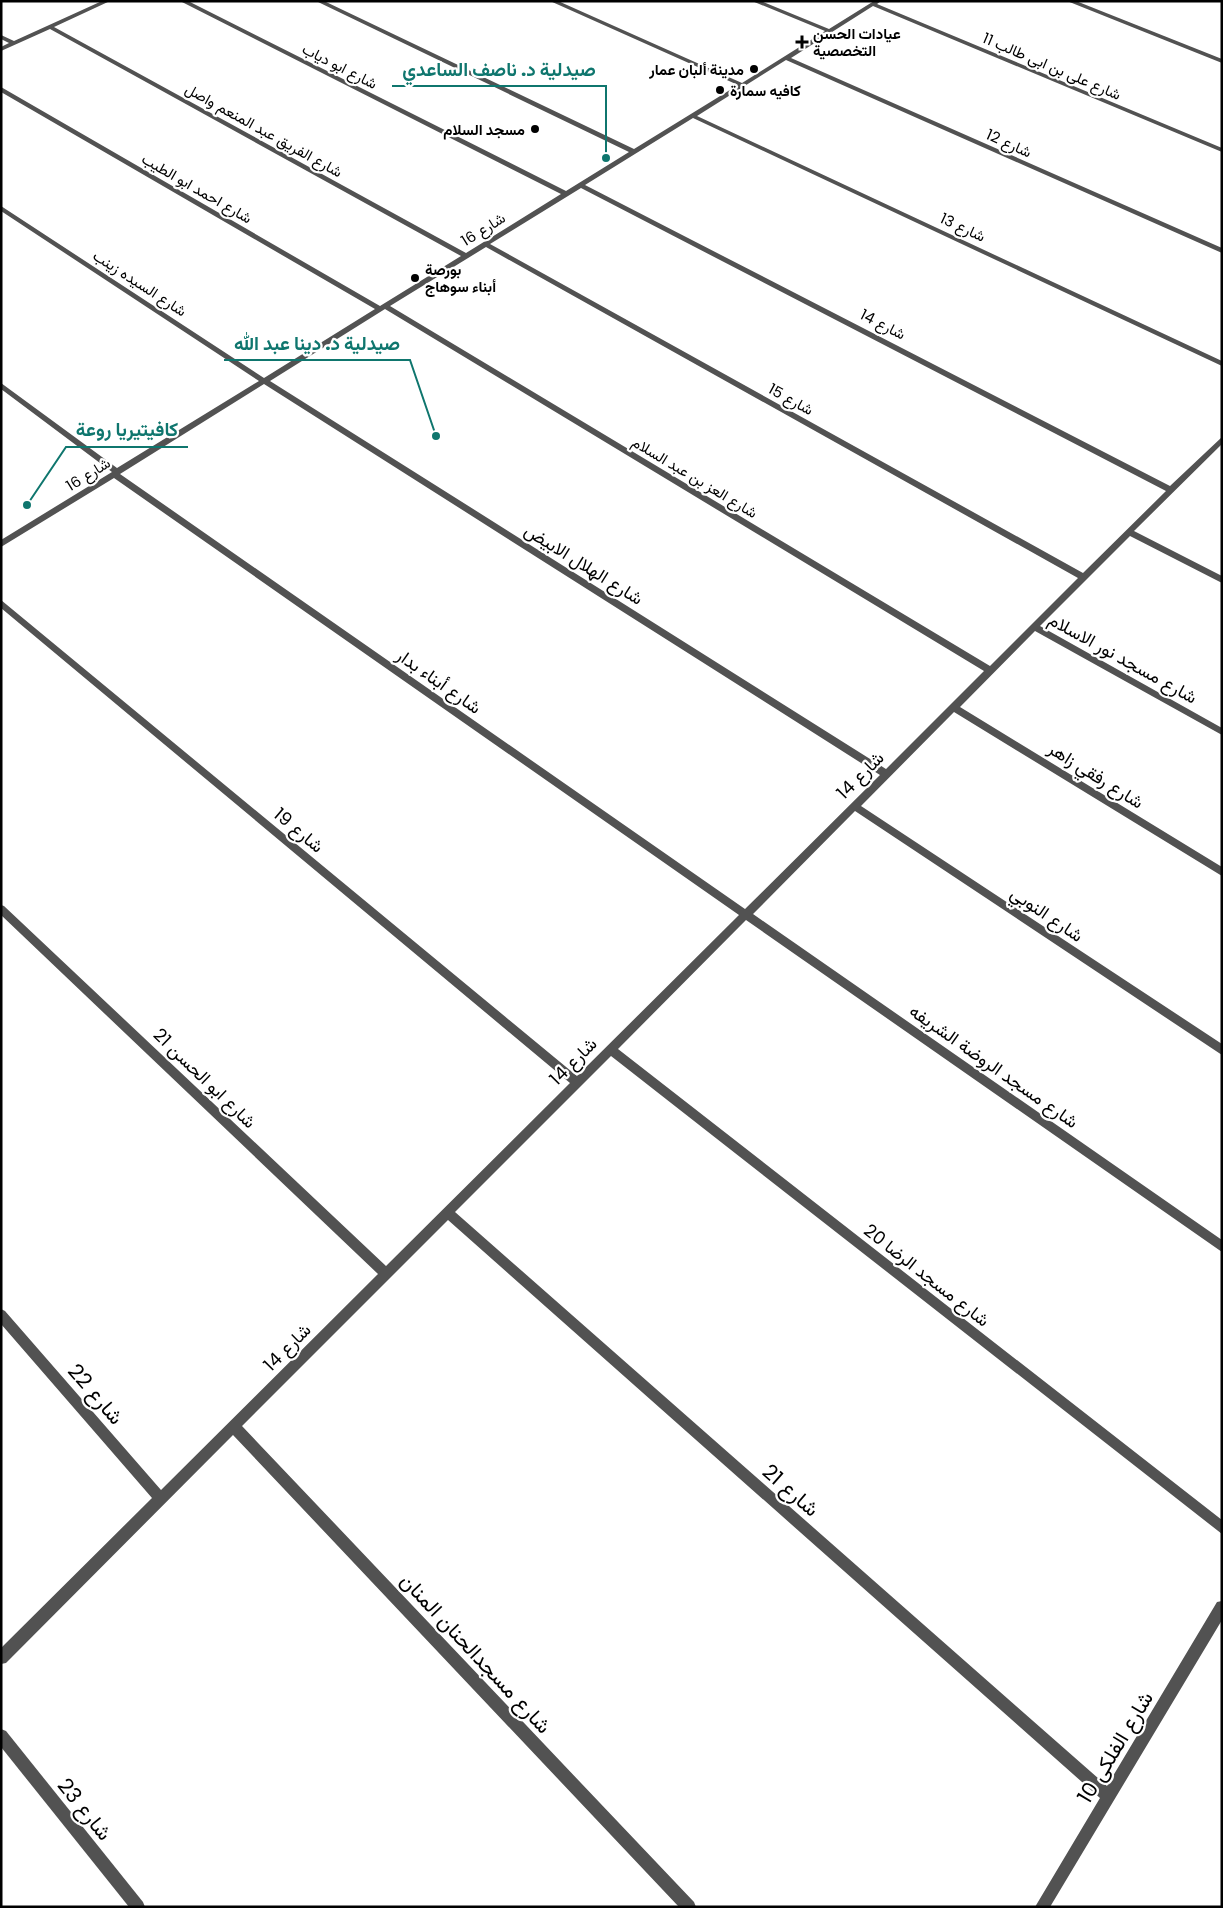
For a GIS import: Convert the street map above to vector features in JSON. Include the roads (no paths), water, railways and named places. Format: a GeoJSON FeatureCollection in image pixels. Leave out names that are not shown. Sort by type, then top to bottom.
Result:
{"type":"FeatureCollection","features":[{"type":"Feature","properties":{"kind":"street"},"geometry":{"type":"LineString","coordinates":[[1,49],[107,1]]}},
{"type":"Feature","properties":{"kind":"street","name":"شارع ابو دياب"},"geometry":{"type":"LineString","coordinates":[[183,1],[566,194]]}},
{"type":"Feature","properties":{"kind":"street"},"geometry":{"type":"LineString","coordinates":[[320,1],[634,152]]}},
{"type":"Feature","properties":{"kind":"street"},"geometry":{"type":"LineString","coordinates":[[553,1],[742,85]]}},
{"type":"Feature","properties":{"kind":"street"},"geometry":{"type":"LineString","coordinates":[[755,1],[829,32]]}},
{"type":"Feature","properties":{"kind":"street"},"geometry":{"type":"LineString","coordinates":[[1070,1],[1222,61]]}},
{"type":"Feature","properties":{"kind":"street","name":"شارع 16"},"geometry":{"type":"LineString","coordinates":[[1,544],[875,3]]}},
{"type":"Feature","properties":{"kind":"street","name":"شارع على بن ابى طالب 11"},"geometry":{"type":"LineString","coordinates":[[875,3],[1222,150]]}},
{"type":"Feature","properties":{"kind":"street","name":"شارع الفريق عبد المنعم واصل"},"geometry":{"type":"LineString","coordinates":[[50,27],[467,256]]}},
{"type":"Feature","properties":{"kind":"street"},"geometry":{"type":"LineString","coordinates":[[1,36],[13,43]]}},
{"type":"Feature","properties":{"kind":"street","name":"شارع 12"},"geometry":{"type":"LineString","coordinates":[[786,58],[1222,251]]}},
{"type":"Feature","properties":{"kind":"street","name":"شارع احمد ابو الطيب"},"geometry":{"type":"LineString","coordinates":[[1,89],[382,308]]}},
{"type":"Feature","properties":{"kind":"street","name":"شارع 13"},"geometry":{"type":"LineString","coordinates":[[693,116],[1222,364]]}},
{"type":"Feature","properties":{"kind":"street","name":"شارع 14"},"geometry":{"type":"LineString","coordinates":[[580,185],[1171,490]]}},
{"type":"Feature","properties":{"kind":"street","name":"شارع السيده زينب"},"geometry":{"type":"LineString","coordinates":[[1,208],[264,381]]}},
{"type":"Feature","properties":{"kind":"street","name":"شارع 15"},"geometry":{"type":"LineString","coordinates":[[485,244],[1084,577]]}},
{"type":"Feature","properties":{"kind":"street","name":"شارع العز بن عبد السلام"},"geometry":{"type":"LineString","coordinates":[[382,308],[990,670]]}},
{"type":"Feature","properties":{"kind":"street","name":"شارع الهلال الابيض"},"geometry":{"type":"LineString","coordinates":[[264,381],[886,774]]}},
{"type":"Feature","properties":{"kind":"street","name":"شارع أبناء بدار"},"geometry":{"type":"LineString","coordinates":[[1,385],[116,473],[746,914]]}},
{"type":"Feature","properties":{"kind":"street","name":"شارع 14"},"geometry":{"type":"LineString","coordinates":[[1,1658],[1171,490],[1218,450],[1222,440]]}},
{"type":"Feature","properties":{"kind":"street"},"geometry":{"type":"LineString","coordinates":[[1129,532],[1222,580]]}},
{"type":"Feature","properties":{"kind":"street","name":"شارع 19"},"geometry":{"type":"LineString","coordinates":[[1,603],[577,1083]]}},
{"type":"Feature","properties":{"kind":"street","name":"شارع مسجد نور الاسلام"},"geometry":{"type":"LineString","coordinates":[[1034,626],[1222,732]]}},
{"type":"Feature","properties":{"kind":"street","name":"شارع رفقي زاهر"},"geometry":{"type":"LineString","coordinates":[[953,707],[1222,872]]}},
{"type":"Feature","properties":{"kind":"street","name":"شارع النوبي"},"geometry":{"type":"LineString","coordinates":[[854,806],[1222,1050]]}},
{"type":"Feature","properties":{"kind":"street","name":"شارع ابو الحسن 21"},"geometry":{"type":"LineString","coordinates":[[1,909],[386,1274]]}},
{"type":"Feature","properties":{"kind":"street","name":"شارع مسجد الروضة الشريفه"},"geometry":{"type":"LineString","coordinates":[[746,914],[1222,1246]]}},
{"type":"Feature","properties":{"kind":"street","name":"شارع مسجد الرضا 20"},"geometry":{"type":"LineString","coordinates":[[610,1049],[1222,1528]]}},
{"type":"Feature","properties":{"kind":"street","name":"شارع 21"},"geometry":{"type":"LineString","coordinates":[[447,1212],[1108,1797]]}},
{"type":"Feature","properties":{"kind":"street","name":"شارع 22"},"geometry":{"type":"LineString","coordinates":[[1,1315],[161,1499]]}},
{"type":"Feature","properties":{"kind":"street","name":"شارع مسجدالحنان المنان"},"geometry":{"type":"LineString","coordinates":[[233,1426],[689,1907]]}},
{"type":"Feature","properties":{"kind":"street","name":"شارع الفلكى 10"},"geometry":{"type":"LineString","coordinates":[[1042,1907],[1222,1607]]}},
{"type":"Feature","properties":{"kind":"street","name":"شارع 23"},"geometry":{"type":"LineString","coordinates":[[1,1736],[138,1907]]}},
{"type":"Feature","properties":{"kind":"place","name":"عيادات الحسن التخصصية"},"geometry":{"type":"Point","coordinates":[802,42]}},
{"type":"Feature","properties":{"kind":"place","name":"مدينة ألبان عمار"},"geometry":{"type":"Point","coordinates":[754,69]}},
{"type":"Feature","properties":{"kind":"place","name":"كافيه سمارة"},"geometry":{"type":"Point","coordinates":[720,90]}},
{"type":"Feature","properties":{"kind":"place","name":"مسجد السلام"},"geometry":{"type":"Point","coordinates":[535,129]}},
{"type":"Feature","properties":{"kind":"place","name":"صيدلية د. ناصف الساعدي"},"geometry":{"type":"Point","coordinates":[606,158]}},
{"type":"Feature","properties":{"kind":"place","name":"بورصة أبناء سوهاج"},"geometry":{"type":"Point","coordinates":[415,278]}},
{"type":"Feature","properties":{"kind":"place","name":"صيدلية د. دينا عبد الله"},"geometry":{"type":"Point","coordinates":[436,436]}},
{"type":"Feature","properties":{"kind":"place","name":"كافيتيريا روعة"},"geometry":{"type":"Point","coordinates":[27,505]}}]}
